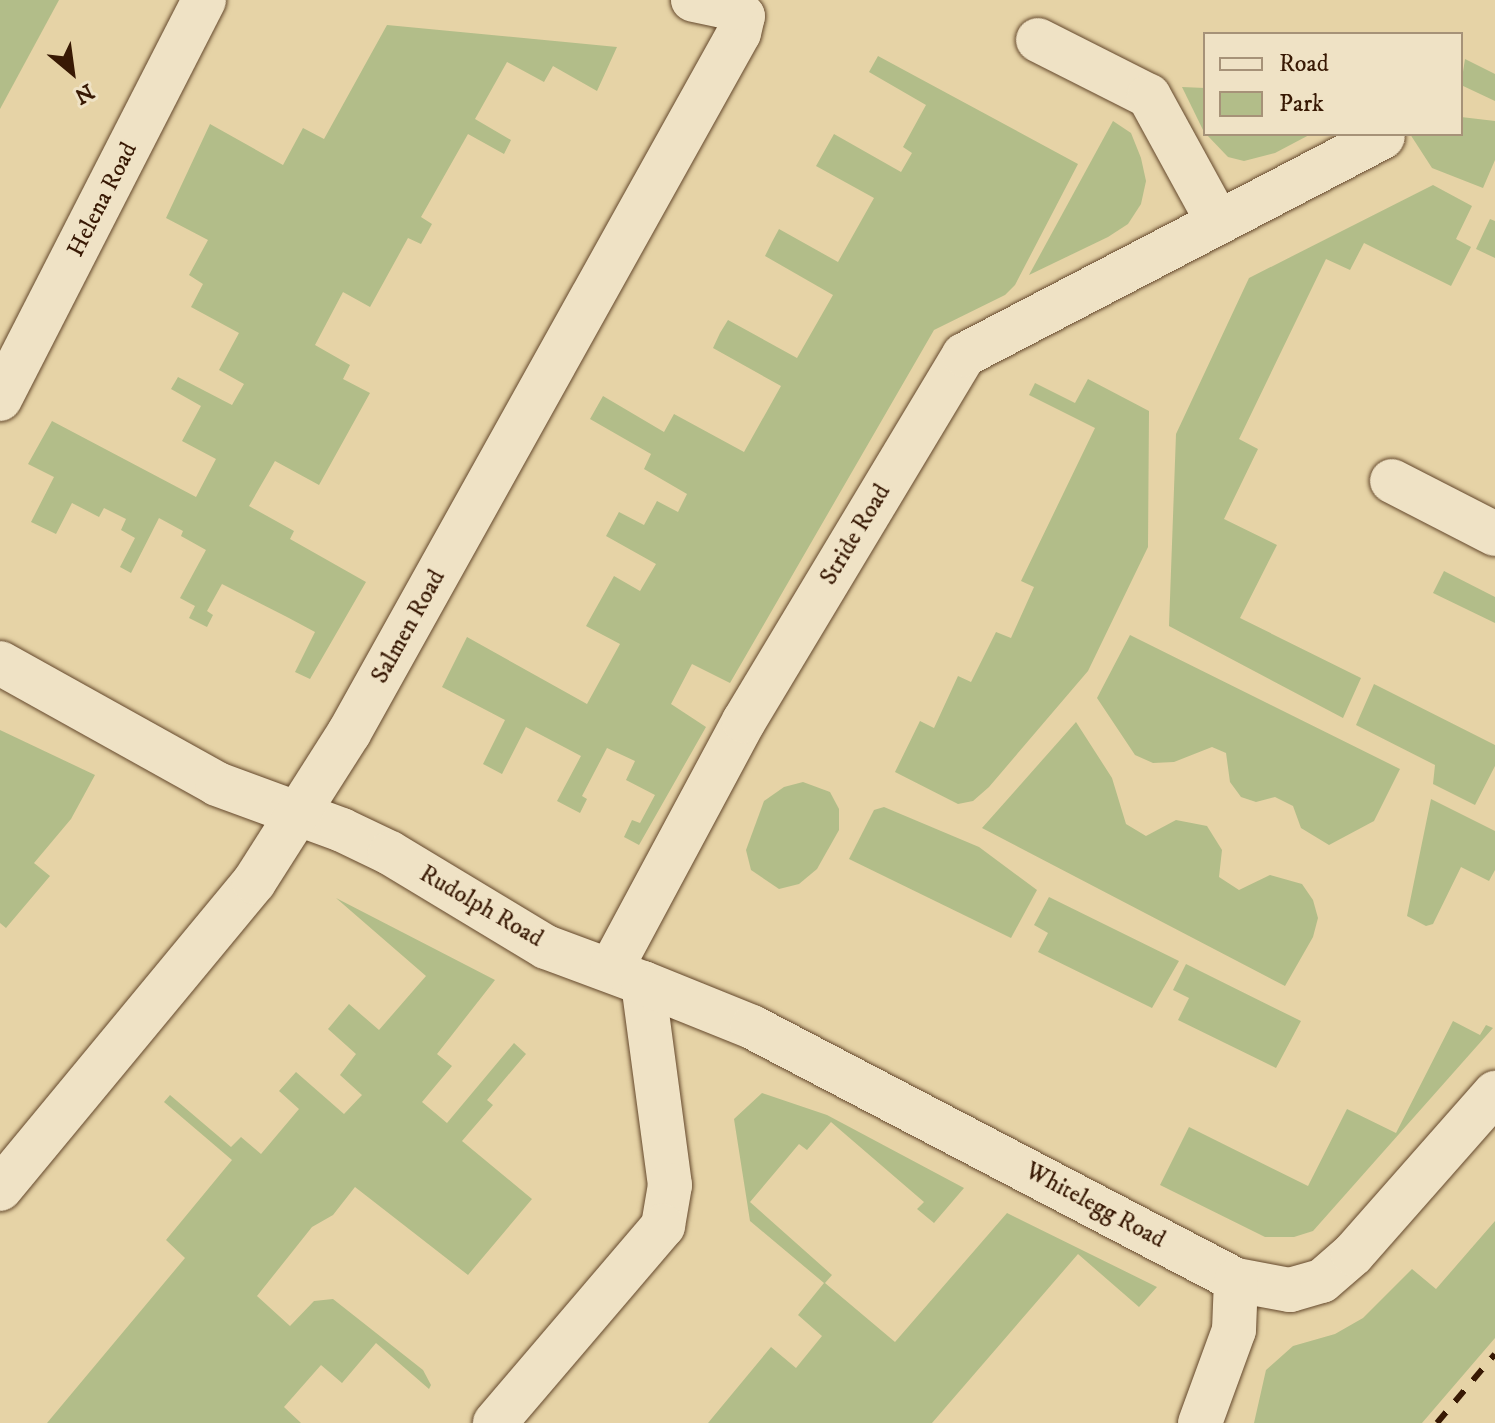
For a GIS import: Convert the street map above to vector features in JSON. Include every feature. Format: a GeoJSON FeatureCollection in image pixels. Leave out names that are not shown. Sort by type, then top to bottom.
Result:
{"type":"FeatureCollection","features":[{"type":"Feature","properties":{"kind":"street","name":"Helena Road"},"geometry":{"type":"LineString","coordinates":[[0,399],[204,0]]}},
{"type":"Feature","properties":{"kind":"street","name":"Salmen Road"},"geometry":{"type":"LineString","coordinates":[[0,1189],[254,882],[357,719],[717,80],[743,16],[732,8],[693,0]]}},
{"type":"Feature","properties":{"kind":"street"},"geometry":{"type":"LineString","coordinates":[[1038,40],[1149,96],[1218,222]]}},
{"type":"Feature","properties":{"kind":"street","name":"Stride Road"},"geometry":{"type":"LineString","coordinates":[[628,975],[744,721],[964,355],[1383,137]]}},
{"type":"Feature","properties":{"kind":"street"},"geometry":{"type":"LineString","coordinates":[[1392,481],[1495,534]]}},
{"type":"Feature","properties":{"kind":"street","name":"Rudolph Road"},"geometry":{"type":"LineString","coordinates":[[0,663],[217,784],[390,853],[546,947],[628,975]]}},
{"type":"Feature","properties":{"kind":"street"},"geometry":{"type":"LineString","coordinates":[[495,1423],[663,1226],[670,1185],[628,975]]}},
{"type":"Feature","properties":{"kind":"street","name":"Whitelegg Road"},"geometry":{"type":"LineString","coordinates":[[628,975],[752,1027],[1236,1280],[1290,1290],[1322,1281],[1353,1254],[1495,1093]]}},
{"type":"Feature","properties":{"kind":"street"},"geometry":{"type":"LineString","coordinates":[[1200,1423],[1234,1330],[1236,1280]]}},
{"type":"Feature","properties":{"kind":"green space"},"geometry":{"type":"Polygon","coordinates":[[[0,0],[59,0],[0,109],[0,0]]]}},
{"type":"Feature","properties":{"kind":"green space"},"geometry":{"type":"Polygon","coordinates":[[[387,25],[617,47],[597,91],[553,66],[544,82],[507,62],[475,119],[511,140],[504,154],[468,134],[421,217],[432,224],[421,244],[408,238],[370,307],[343,292],[315,345],[350,365],[343,379],[370,393],[319,485],[275,461],[249,506],[294,531],[290,539],[366,582],[310,679],[295,672],[315,632],[222,584],[207,611],[213,615],[207,627],[189,618],[195,606],[180,598],[206,550],[181,536],[183,531],[159,518],[131,573],[120,567],[135,538],[121,530],[126,519],[104,508],[99,517],[72,503],[56,534],[31,522],[54,477],[28,464],[52,421],[196,497],[216,459],[182,441],[201,406],[171,389],[178,377],[232,405],[244,384],[219,370],[239,333],[191,307],[203,284],[189,275],[208,240],[166,218],[210,124],[283,165],[303,128],[324,139],[387,25]]]}},
{"type":"Feature","properties":{"kind":"green space"},"geometry":{"type":"Polygon","coordinates":[[[878,56],[1078,164],[1015,285],[1005,295],[934,330],[730,683],[692,664],[671,704],[706,727],[639,845],[624,837],[632,820],[640,823],[655,795],[626,780],[635,761],[607,748],[582,796],[587,799],[580,813],[557,801],[581,756],[526,727],[502,774],[483,764],[505,720],[442,687],[467,637],[587,704],[620,644],[586,626],[614,576],[640,591],[656,564],[606,536],[619,512],[644,525],[657,501],[678,512],[687,494],[644,469],[651,454],[590,419],[603,396],[664,432],[674,414],[744,452],[781,386],[713,348],[720,333],[728,320],[797,358],[833,295],[765,256],[779,229],[838,262],[874,198],[816,166],[834,134],[901,172],[912,153],[903,147],[926,105],[869,72],[878,56]]]}},
{"type":"Feature","properties":{"kind":"green space"},"geometry":{"type":"Polygon","coordinates":[[[1465,59],[1495,74],[1495,101],[1463,86],[1465,59]]]}},
{"type":"Feature","properties":{"kind":"green space"},"geometry":{"type":"Polygon","coordinates":[[[1182,87],[1203,88],[1203,130],[1182,87]]]}},
{"type":"Feature","properties":{"kind":"green space"},"geometry":{"type":"Polygon","coordinates":[[[1463,117],[1495,121],[1495,160],[1483,188],[1432,168],[1411,136],[1463,136],[1463,117]]]}},
{"type":"Feature","properties":{"kind":"green space"},"geometry":{"type":"Polygon","coordinates":[[[1113,121],[1131,133],[1141,158],[1146,181],[1141,204],[1128,224],[1108,237],[1029,275],[1113,121]]]}},
{"type":"Feature","properties":{"kind":"green space"},"geometry":{"type":"Polygon","coordinates":[[[1208,136],[1307,136],[1275,153],[1244,161],[1228,157],[1208,136]]]}},
{"type":"Feature","properties":{"kind":"green space"},"geometry":{"type":"Polygon","coordinates":[[[1433,185],[1472,206],[1456,239],[1471,247],[1451,286],[1364,243],[1350,270],[1326,259],[1239,439],[1258,449],[1224,519],[1277,545],[1240,618],[1361,678],[1343,718],[1169,626],[1176,434],[1249,278],[1433,185]]]}},
{"type":"Feature","properties":{"kind":"green space"},"geometry":{"type":"Polygon","coordinates":[[[1490,219],[1495,221],[1495,258],[1476,249],[1490,219]]]}},
{"type":"Feature","properties":{"kind":"green space"},"geometry":{"type":"Polygon","coordinates":[[[1088,379],[1149,411],[1148,547],[1088,671],[989,787],[973,801],[958,804],[895,772],[920,721],[934,728],[958,676],[971,682],[996,632],[1011,638],[1034,587],[1021,581],[1095,428],[1029,395],[1035,383],[1075,403],[1088,379]]]}},
{"type":"Feature","properties":{"kind":"green space"},"geometry":{"type":"Polygon","coordinates":[[[1444,571],[1495,597],[1495,623],[1433,593],[1444,571]]]}},
{"type":"Feature","properties":{"kind":"green space"},"geometry":{"type":"Polygon","coordinates":[[[1130,635],[1400,769],[1374,821],[1329,845],[1301,828],[1293,806],[1275,797],[1256,802],[1241,797],[1230,782],[1226,753],[1212,747],[1174,762],[1153,763],[1135,755],[1097,698],[1130,635]]]}},
{"type":"Feature","properties":{"kind":"green space"},"geometry":{"type":"Polygon","coordinates":[[[1374,684],[1495,745],[1495,766],[1475,805],[1433,784],[1435,765],[1356,725],[1374,684]]]}},
{"type":"Feature","properties":{"kind":"green space"},"geometry":{"type":"Polygon","coordinates":[[[1076,722],[1112,778],[1126,824],[1146,836],[1176,820],[1207,826],[1222,850],[1219,877],[1239,890],[1270,875],[1302,884],[1313,900],[1318,918],[1313,937],[1285,986],[982,828],[1076,722]]]}},
{"type":"Feature","properties":{"kind":"green space"},"geometry":{"type":"Polygon","coordinates":[[[0,730],[95,775],[71,819],[34,863],[50,876],[6,928],[0,923],[0,730]]]}},
{"type":"Feature","properties":{"kind":"green space"},"geometry":{"type":"Polygon","coordinates":[[[803,782],[830,792],[839,809],[839,830],[817,869],[799,884],[779,889],[751,870],[746,850],[764,801],[784,787],[803,782]]]}},
{"type":"Feature","properties":{"kind":"green space"},"geometry":{"type":"Polygon","coordinates":[[[1431,799],[1495,831],[1495,870],[1489,881],[1461,867],[1433,924],[1426,926],[1407,916],[1431,799]]]}},
{"type":"Feature","properties":{"kind":"green space"},"geometry":{"type":"Polygon","coordinates":[[[884,807],[979,847],[1037,890],[1011,938],[849,859],[874,810],[884,807]]]}},
{"type":"Feature","properties":{"kind":"green space"},"geometry":{"type":"Polygon","coordinates":[[[1049,897],[1179,961],[1152,1008],[1038,952],[1048,933],[1034,925],[1049,897]]]}},
{"type":"Feature","properties":{"kind":"green space"},"geometry":{"type":"Polygon","coordinates":[[[336,898],[495,980],[437,1054],[452,1066],[422,1102],[447,1123],[514,1043],[526,1054],[487,1100],[493,1105],[462,1141],[532,1199],[468,1275],[355,1187],[333,1215],[312,1227],[257,1296],[290,1326],[314,1301],[333,1299],[423,1370],[431,1385],[429,1389],[376,1343],[342,1383],[321,1365],[284,1407],[301,1423],[47,1423],[185,1258],[166,1240],[232,1160],[164,1102],[170,1095],[231,1147],[241,1137],[261,1154],[299,1109],[279,1091],[296,1072],[344,1114],[362,1095],[340,1075],[356,1054],[328,1029],[349,1004],[379,1030],[426,976],[336,898]]]}},
{"type":"Feature","properties":{"kind":"green space"},"geometry":{"type":"Polygon","coordinates":[[[1186,964],[1301,1021],[1276,1068],[1178,1020],[1189,998],[1173,990],[1186,964]]]}},
{"type":"Feature","properties":{"kind":"green space"},"geometry":{"type":"Polygon","coordinates":[[[1453,1021],[1480,1035],[1486,1025],[1493,1028],[1313,1231],[1294,1237],[1265,1237],[1160,1185],[1189,1127],[1308,1186],[1347,1109],[1396,1133],[1453,1021]]]}},
{"type":"Feature","properties":{"kind":"green space"},"geometry":{"type":"Polygon","coordinates":[[[762,1093],[827,1115],[964,1188],[934,1223],[917,1209],[924,1202],[831,1122],[807,1150],[799,1144],[750,1202],[832,1275],[825,1283],[895,1342],[1007,1213],[1157,1287],[1139,1307],[1078,1254],[932,1423],[708,1423],[771,1347],[796,1368],[822,1336],[798,1315],[824,1283],[750,1221],[734,1119],[762,1093]]]}},
{"type":"Feature","properties":{"kind":"green space"},"geometry":{"type":"Polygon","coordinates":[[[1495,1221],[1495,1338],[1422,1423],[1254,1423],[1266,1370],[1293,1346],[1335,1334],[1363,1318],[1412,1269],[1436,1289],[1495,1221]]]}},
{"type":"Feature","properties":{"kind":"railway"},"geometry":{"type":"LineString","coordinates":[[1437,1423],[1495,1354]]}}]}
